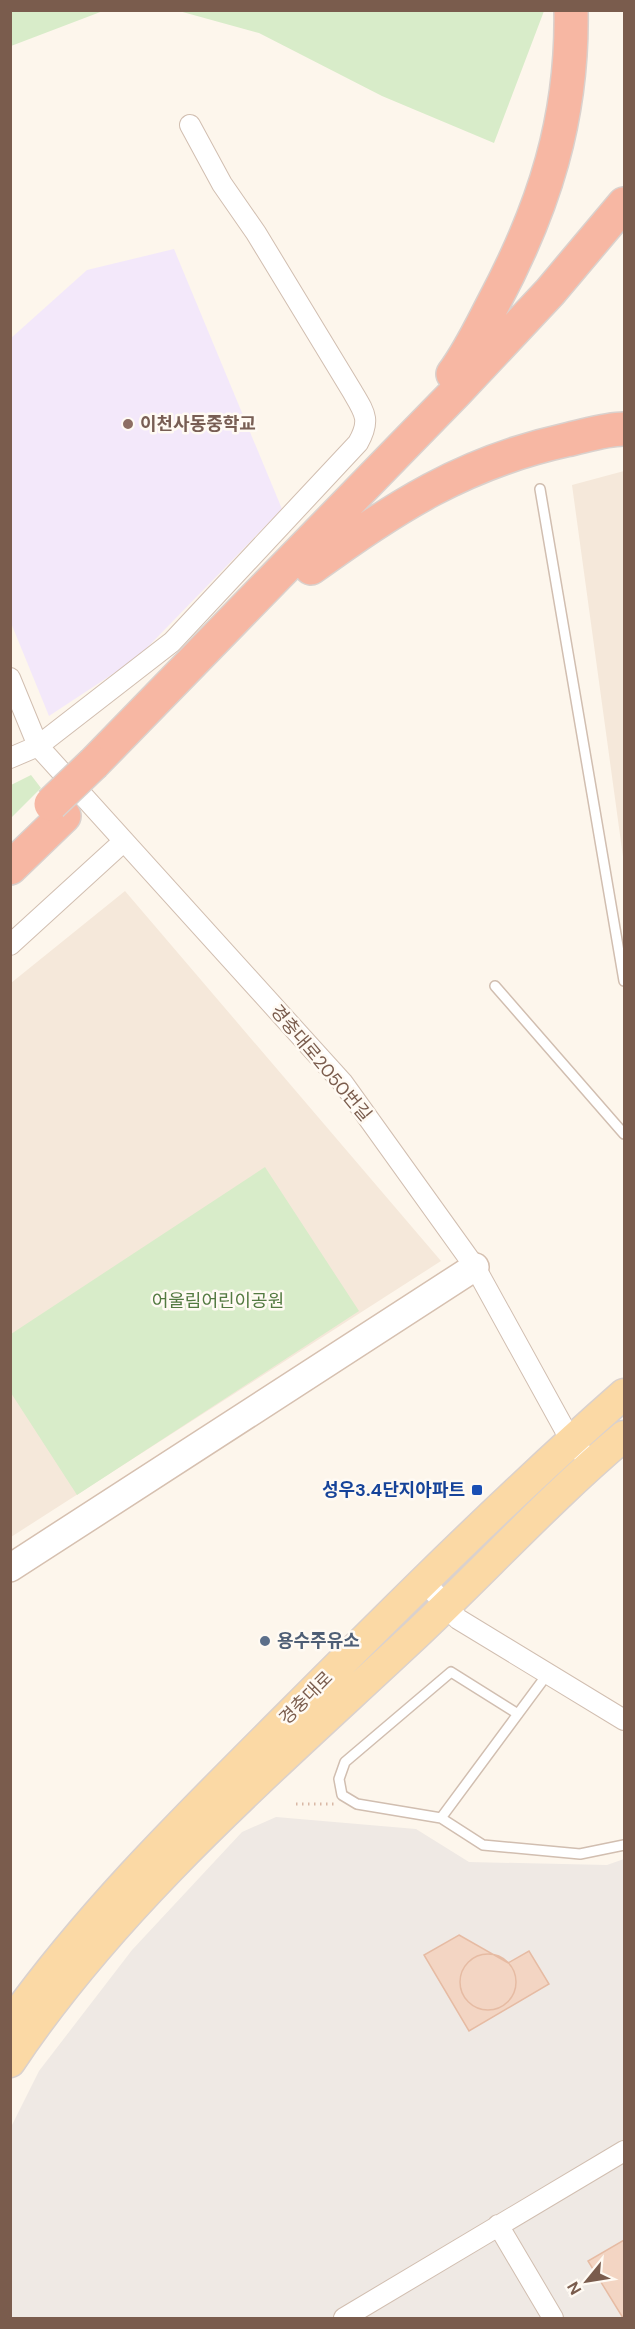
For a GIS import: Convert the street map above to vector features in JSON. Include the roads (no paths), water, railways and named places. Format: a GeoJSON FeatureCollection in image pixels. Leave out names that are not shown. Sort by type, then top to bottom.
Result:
{"type":"FeatureCollection","features":[{"type":"Feature","properties":{"kind":"highway"},"geometry":{"type":"LineString","coordinates":[[372,475],[469,352],[518,257],[543,195],[565,114],[572,49],[571,10]]}},
{"type":"Feature","properties":{"kind":"highway"},"geometry":{"type":"LineString","coordinates":[[99,769],[372,475],[456,392],[550,292],[624,204]]}},
{"type":"Feature","properties":{"kind":"highway"},"geometry":{"type":"LineString","coordinates":[[10,868],[58,810],[311,568],[561,312],[624,239]]}},
{"type":"Feature","properties":{"kind":"highway"},"geometry":{"type":"LineString","coordinates":[[311,568],[411,499],[463,473],[509,453],[624,429]]}},
{"type":"Feature","properties":{"kind":"highway"},"geometry":{"type":"LineString","coordinates":[[10,842],[58,810]]}},
{"type":"Feature","properties":{"kind":"main road","name":"경충대로"},"geometry":{"type":"LineString","coordinates":[[10,2024],[39,1985],[145,1862],[424,1581],[571,1441],[624,1394]]}},
{"type":"Feature","properties":{"kind":"main road","name":"경충대로"},"geometry":{"type":"LineString","coordinates":[[10,2062],[47,2010],[162,1878],[235,1804],[446,1607],[592,1463],[624,1436]]}},
{"type":"Feature","properties":{"kind":"street"},"geometry":{"type":"LineString","coordinates":[[10,758],[38,746],[172,642],[358,443],[366,429],[365,414],[352,391],[256,233],[222,184],[190,125]]}},
{"type":"Feature","properties":{"kind":"street","name":"경충대로2050번길"},"geometry":{"type":"LineString","coordinates":[[10,678],[38,746],[343,1083],[475,1266],[571,1441],[592,1463]]}},
{"type":"Feature","properties":{"kind":"street"},"geometry":{"type":"LineString","coordinates":[[10,945],[124,841]]}},
{"type":"Feature","properties":{"kind":"street"},"geometry":{"type":"LineString","coordinates":[[10,1568],[475,1266]]}},
{"type":"Feature","properties":{"kind":"street"},"geometry":{"type":"LineString","coordinates":[[424,1581],[458,1619],[624,1719]]}},
{"type":"Feature","properties":{"kind":"street"},"geometry":{"type":"LineString","coordinates":[[344,2319],[624,2151]]}},
{"type":"Feature","properties":{"kind":"street"},"geometry":{"type":"LineString","coordinates":[[498,2225],[553,2319]]}},
{"type":"Feature","properties":{"kind":"lane"},"geometry":{"type":"LineString","coordinates":[[540,489],[624,981]]}},
{"type":"Feature","properties":{"kind":"lane"},"geometry":{"type":"LineString","coordinates":[[495,986],[624,1134]]}},
{"type":"Feature","properties":{"kind":"lane"},"geometry":{"type":"LineString","coordinates":[[518,1714],[450,1672],[345,1762],[339,1779],[342,1795],[357,1804],[441,1818],[483,1845],[580,1854],[624,1845]]}},
{"type":"Feature","properties":{"kind":"lane"},"geometry":{"type":"LineString","coordinates":[[441,1818],[549,1672]]}},
{"type":"Feature","properties":{"kind":"place","name":"이천사동중학교"},"geometry":{"type":"Point","coordinates":[128,424]}},
{"type":"Feature","properties":{"kind":"place","name":"성우3.4단지아파트"},"geometry":{"type":"Point","coordinates":[477,1490]}},
{"type":"Feature","properties":{"kind":"place","name":"용수주유소"},"geometry":{"type":"Point","coordinates":[265,1641]}},
{"type":"Feature","properties":{"kind":"park label","name":"어울림어린이공원"},"geometry":{"type":"Point","coordinates":[218,1301]}}]}
